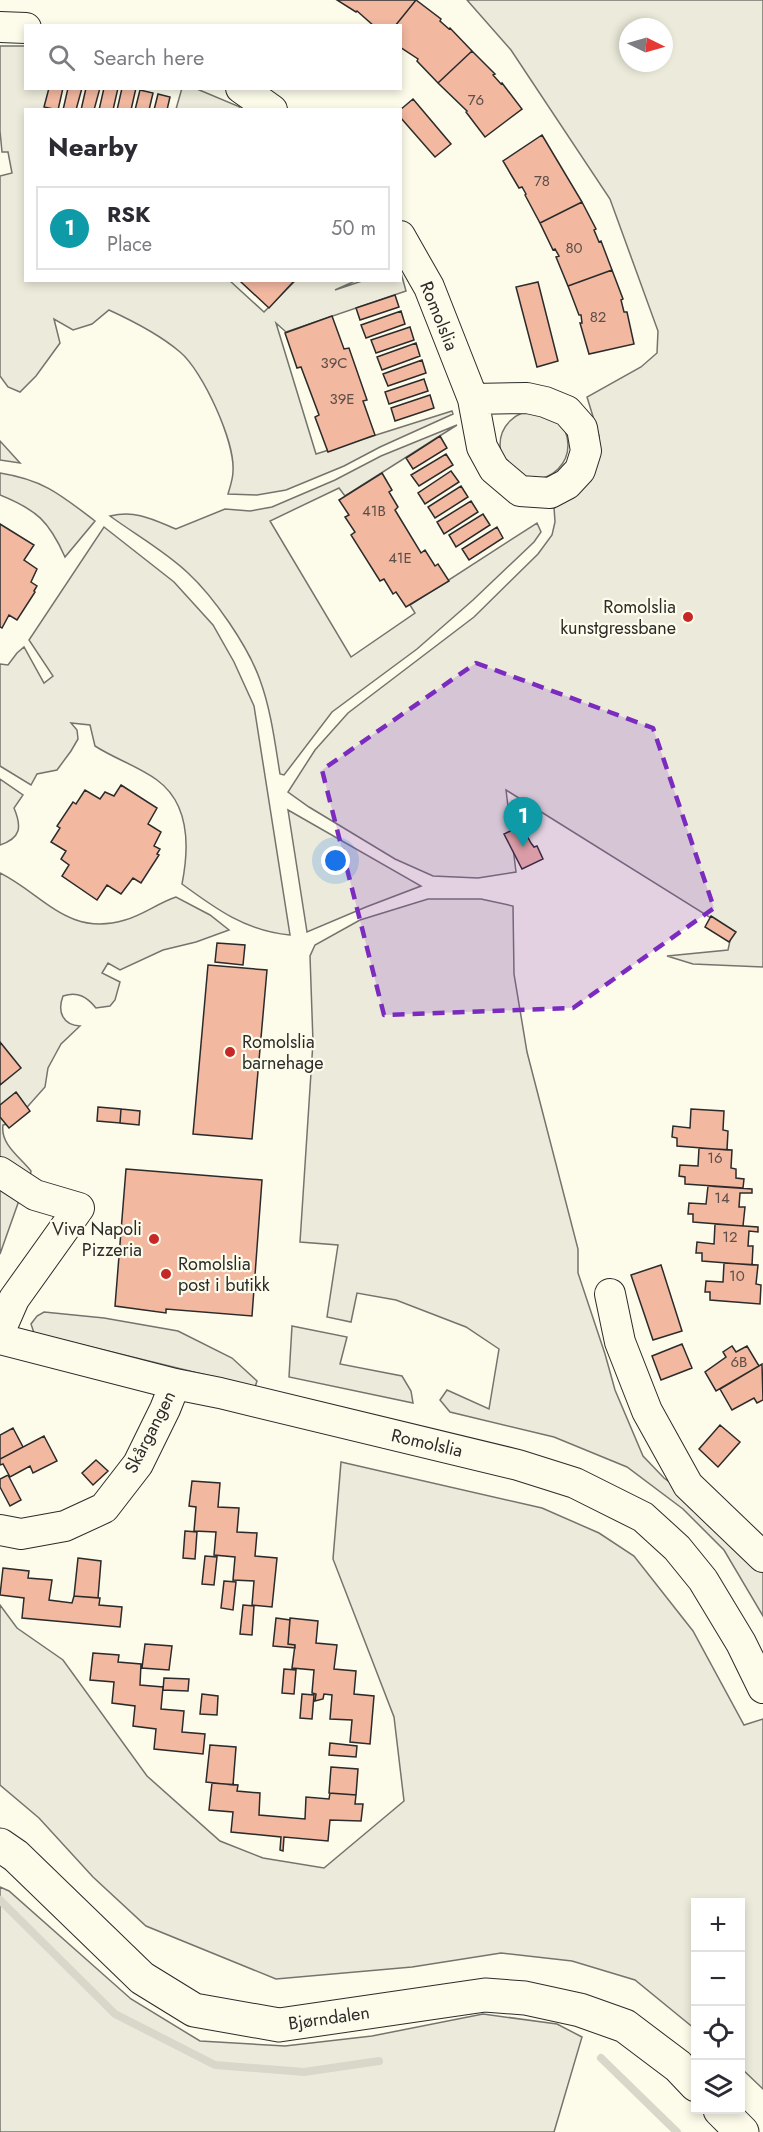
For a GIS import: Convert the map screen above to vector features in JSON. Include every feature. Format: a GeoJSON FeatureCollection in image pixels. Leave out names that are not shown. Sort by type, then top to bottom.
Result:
{"type":"FeatureCollection","features":[{"type":"Feature","properties":{"kind":"main road","name":"Bjørndalen"},"geometry":{"type":"LineString","coordinates":[[0,1845],[16,1856],[141,1978],[194,2010],[279,2025],[485,1995],[525,1998],[580,2010],[625,2026],[678,2067],[691,2080]]}},
{"type":"Feature","properties":{"kind":"main road"},"geometry":{"type":"LineString","coordinates":[[725,2114],[742,2132]]}},
{"type":"Feature","properties":{"kind":"street"},"geometry":{"type":"LineString","coordinates":[[0,27],[24,28]]}},
{"type":"Feature","properties":{"kind":"street"},"geometry":{"type":"LineString","coordinates":[[243,90],[269,108]]}},
{"type":"Feature","properties":{"kind":"street","name":"Romolslia"},"geometry":{"type":"LineString","coordinates":[[402,239],[429,286],[472,399]]}},
{"type":"Feature","properties":{"kind":"street"},"geometry":{"type":"LineString","coordinates":[[0,1172],[35,1195],[79,1208],[14,1299],[0,1331]]}},
{"type":"Feature","properties":{"kind":"street"},"geometry":{"type":"LineString","coordinates":[[610,1294],[620,1342],[647,1411],[688,1485],[763,1557]]}},
{"type":"Feature","properties":{"kind":"street","name":"Romolslia"},"geometry":{"type":"LineString","coordinates":[[0,1339],[175,1384],[518,1465],[575,1483],[643,1517],[677,1548],[703,1580],[741,1643],[763,1688]]}},
{"type":"Feature","properties":{"kind":"street","name":"Skårgangen"},"geometry":{"type":"LineString","coordinates":[[0,1530],[21,1534],[65,1526],[104,1508],[138,1464],[175,1384]]}},
{"type":"Feature","properties":{"kind":"highlighted area"},"geometry":{"type":"Polygon","coordinates":[[[476,663],[653,728],[714,908],[573,1008],[384,1015],[322,770],[476,663]]]}},
{"type":"Feature","properties":{"kind":"shaded area"},"geometry":{"type":"Polygon","coordinates":[[[467,0],[763,0],[763,967],[693,964],[667,956],[728,950],[732,931],[506,790],[516,872],[478,878],[433,876],[395,859],[288,792],[315,750],[348,713],[474,617],[538,554],[552,535],[555,522],[554,507],[594,466],[599,436],[587,397],[641,367],[657,353],[658,331],[610,199],[511,50],[467,0]]]}},
{"type":"Feature","properties":{"kind":"shaded area"},"geometry":{"type":"Polygon","coordinates":[[[0,46],[24,46],[24,90],[51,90],[47,108],[24,108],[24,282],[231,282],[264,312],[294,282],[353,282],[335,290],[359,282],[402,282],[402,277],[406,291],[286,332],[276,323],[316,454],[452,411],[453,414],[344,466],[286,490],[257,495],[228,494],[233,474],[229,443],[216,408],[189,361],[172,345],[155,334],[109,310],[92,324],[73,330],[54,319],[60,343],[36,376],[20,392],[8,387],[0,376],[0,176],[12,173],[8,152],[2,152],[0,46]]]}},
{"type":"Feature","properties":{"kind":"shaded area"},"geometry":{"type":"Polygon","coordinates":[[[181,90],[199,90],[240,107],[239,108],[176,108],[181,90]]]}},
{"type":"Feature","properties":{"kind":"shaded area"},"geometry":{"type":"Polygon","coordinates":[[[527,411],[541,411],[553,416],[563,426],[568,445],[563,464],[553,474],[541,479],[527,479],[515,474],[505,464],[500,452],[500,438],[505,426],[515,416],[527,411]]]}},
{"type":"Feature","properties":{"kind":"shaded area"},"geometry":{"type":"Polygon","coordinates":[[[457,425],[345,496],[339,488],[270,521],[351,657],[415,613],[410,605],[537,523],[541,532],[534,542],[473,600],[417,649],[332,712],[284,775],[280,774],[264,691],[255,667],[229,623],[209,595],[179,565],[110,516],[136,515],[176,529],[225,509],[250,511],[272,507],[335,480],[381,456],[457,425]]]}},
{"type":"Feature","properties":{"kind":"shaded area"},"geometry":{"type":"Polygon","coordinates":[[[0,441],[20,463],[0,460],[0,441]]]}},
{"type":"Feature","properties":{"kind":"shaded area"},"geometry":{"type":"Polygon","coordinates":[[[0,473],[40,484],[95,521],[65,557],[53,534],[40,518],[24,506],[0,495],[0,473]]]}},
{"type":"Feature","properties":{"kind":"shaded area"},"geometry":{"type":"Polygon","coordinates":[[[104,527],[174,582],[213,625],[234,662],[254,706],[290,935],[274,933],[245,924],[182,884],[186,842],[176,801],[157,780],[95,746],[90,725],[71,723],[77,730],[78,739],[71,751],[57,770],[37,774],[31,785],[0,766],[0,664],[8,665],[24,647],[44,683],[53,676],[29,640],[104,527]]]}},
{"type":"Feature","properties":{"kind":"shaded area"},"geometry":{"type":"Polygon","coordinates":[[[0,779],[23,795],[14,808],[19,826],[18,831],[12,839],[0,845],[0,779]]]}},
{"type":"Feature","properties":{"kind":"shaded area"},"geometry":{"type":"Polygon","coordinates":[[[288,810],[421,886],[307,932],[288,810]]]}},
{"type":"Feature","properties":{"kind":"shaded area"},"geometry":{"type":"Polygon","coordinates":[[[0,873],[58,911],[88,923],[105,924],[125,920],[176,897],[210,915],[229,930],[196,942],[163,950],[120,970],[108,963],[102,973],[120,982],[115,1000],[110,1006],[96,1008],[82,996],[73,994],[63,996],[61,1012],[63,1017],[69,1023],[80,1026],[61,1044],[48,1068],[45,1087],[13,1123],[3,1125],[8,1144],[31,1171],[29,1184],[0,1161],[0,873]]]}},
{"type":"Feature","properties":{"kind":"shaded area"},"geometry":{"type":"Polygon","coordinates":[[[428,899],[481,899],[513,906],[514,974],[527,1052],[578,1249],[578,1273],[615,1390],[643,1456],[763,1571],[763,1616],[724,1550],[683,1509],[627,1467],[554,1437],[450,1412],[440,1400],[447,1390],[489,1409],[499,1349],[466,1327],[396,1300],[357,1293],[351,1322],[327,1317],[338,1245],[300,1242],[313,1042],[310,956],[315,945],[360,920],[428,899]]]}},
{"type":"Feature","properties":{"kind":"shaded area"},"geometry":{"type":"Polygon","coordinates":[[[0,1177],[22,1192],[0,1254],[0,1177]]]}},
{"type":"Feature","properties":{"kind":"shaded area"},"geometry":{"type":"Polygon","coordinates":[[[44,1312],[104,1318],[178,1331],[232,1358],[257,1381],[255,1387],[34,1333],[31,1324],[37,1316],[44,1312]]]}},
{"type":"Feature","properties":{"kind":"shaded area"},"geometry":{"type":"Polygon","coordinates":[[[292,1326],[347,1337],[340,1364],[402,1376],[411,1391],[413,1403],[289,1377],[292,1326]]]}},
{"type":"Feature","properties":{"kind":"shaded area"},"geometry":{"type":"Polygon","coordinates":[[[341,1462],[542,1508],[599,1533],[634,1556],[693,1631],[744,1725],[763,1719],[763,2089],[745,2072],[745,1898],[691,1898],[691,2026],[635,1980],[572,1961],[501,1953],[412,1967],[276,1979],[146,1926],[93,1877],[39,1818],[0,1785],[0,1605],[17,1628],[63,1660],[147,1776],[220,1841],[263,1858],[324,1868],[404,1801],[394,1717],[333,1559],[341,1462]]]}},
{"type":"Feature","properties":{"kind":"shaded area"},"geometry":{"type":"Polygon","coordinates":[[[0,1887],[9,1891],[131,1999],[200,2041],[285,2046],[372,2036],[483,2014],[557,2024],[582,2037],[554,2132],[0,2132],[0,1887]]]}},
{"type":"Feature","properties":{"kind":"building"},"geometry":{"type":"Polygon","coordinates":[[[337,0],[416,0],[397,24],[372,24],[337,0]]]}},
{"type":"Feature","properties":{"kind":"building"},"geometry":{"type":"Polygon","coordinates":[[[416,0],[441,19],[440,21],[472,51],[438,83],[417,61],[418,59],[402,48],[402,24],[397,24],[416,0]]]}},
{"type":"Feature","properties":{"kind":"building"},"geometry":{"type":"Polygon","coordinates":[[[472,51],[495,74],[493,75],[522,109],[485,137],[467,111],[438,83],[472,51]]]}},
{"type":"Feature","properties":{"kind":"building"},"geometry":{"type":"Polygon","coordinates":[[[48,90],[63,90],[58,108],[44,107],[48,90]]]}},
{"type":"Feature","properties":{"kind":"building"},"geometry":{"type":"Polygon","coordinates":[[[68,90],[81,90],[77,108],[63,108],[68,90]]]}},
{"type":"Feature","properties":{"kind":"building"},"geometry":{"type":"Polygon","coordinates":[[[86,90],[99,90],[95,108],[81,108],[86,90]]]}},
{"type":"Feature","properties":{"kind":"building"},"geometry":{"type":"Polygon","coordinates":[[[104,90],[118,90],[113,108],[99,108],[104,90]]]}},
{"type":"Feature","properties":{"kind":"building"},"geometry":{"type":"Polygon","coordinates":[[[122,90],[136,90],[131,108],[117,108],[122,90]]]}},
{"type":"Feature","properties":{"kind":"building"},"geometry":{"type":"Polygon","coordinates":[[[140,90],[153,93],[149,108],[136,108],[140,90]]]}},
{"type":"Feature","properties":{"kind":"building"},"geometry":{"type":"Polygon","coordinates":[[[158,94],[170,97],[167,108],[154,108],[158,94]]]}},
{"type":"Feature","properties":{"kind":"building"},"geometry":{"type":"Polygon","coordinates":[[[413,99],[451,144],[435,157],[402,119],[402,108],[413,99]]]}},
{"type":"Feature","properties":{"kind":"building"},"geometry":{"type":"Polygon","coordinates":[[[542,135],[582,202],[540,223],[522,187],[519,188],[503,161],[542,135]]]}},
{"type":"Feature","properties":{"kind":"building"},"geometry":{"type":"Polygon","coordinates":[[[582,202],[596,229],[594,230],[599,242],[601,241],[612,270],[568,286],[556,257],[559,256],[555,249],[553,250],[540,223],[582,202]]]}},
{"type":"Feature","properties":{"kind":"building"},"geometry":{"type":"Polygon","coordinates":[[[612,270],[623,299],[621,300],[624,312],[627,312],[634,344],[589,354],[580,323],[582,323],[581,315],[579,315],[568,286],[612,270]]]}},
{"type":"Feature","properties":{"kind":"building"},"geometry":{"type":"Polygon","coordinates":[[[241,282],[293,282],[269,308],[241,282]]]}},
{"type":"Feature","properties":{"kind":"building"},"geometry":{"type":"Polygon","coordinates":[[[538,282],[558,361],[537,367],[516,287],[538,282]]]}},
{"type":"Feature","properties":{"kind":"building"},"geometry":{"type":"Polygon","coordinates":[[[395,295],[399,307],[360,320],[356,308],[395,295]]]}},
{"type":"Feature","properties":{"kind":"building"},"geometry":{"type":"Polygon","coordinates":[[[401,311],[405,324],[366,338],[361,325],[401,311]]]}},
{"type":"Feature","properties":{"kind":"building"},"geometry":{"type":"Polygon","coordinates":[[[332,316],[344,349],[349,348],[367,400],[363,401],[375,435],[328,452],[315,417],[319,415],[301,367],[297,368],[285,333],[332,316]]]}},
{"type":"Feature","properties":{"kind":"building"},"geometry":{"type":"Polygon","coordinates":[[[410,327],[414,340],[376,353],[371,340],[410,327]]]}},
{"type":"Feature","properties":{"kind":"building"},"geometry":{"type":"Polygon","coordinates":[[[416,343],[420,356],[382,370],[377,357],[416,343]]]}},
{"type":"Feature","properties":{"kind":"building"},"geometry":{"type":"Polygon","coordinates":[[[422,360],[426,373],[388,386],[383,374],[422,360]]]}},
{"type":"Feature","properties":{"kind":"building"},"geometry":{"type":"Polygon","coordinates":[[[424,379],[428,391],[389,404],[385,392],[424,379]]]}},
{"type":"Feature","properties":{"kind":"building"},"geometry":{"type":"Polygon","coordinates":[[[430,395],[434,408],[395,421],[391,408],[430,395]]]}},
{"type":"Feature","properties":{"kind":"building"},"geometry":{"type":"Polygon","coordinates":[[[440,436],[447,448],[413,469],[406,458],[440,436]]]}},
{"type":"Feature","properties":{"kind":"building"},"geometry":{"type":"Polygon","coordinates":[[[446,454],[453,465],[419,486],[411,475],[446,454]]]}},
{"type":"Feature","properties":{"kind":"building"},"geometry":{"type":"Polygon","coordinates":[[[451,471],[459,482],[425,504],[418,493],[451,471]]]}},
{"type":"Feature","properties":{"kind":"building"},"geometry":{"type":"Polygon","coordinates":[[[382,473],[392,490],[389,492],[398,507],[395,510],[421,553],[425,550],[435,566],[438,564],[449,581],[406,607],[396,592],[393,594],[384,579],[380,581],[351,535],[355,532],[345,517],[349,515],[339,500],[382,473]]]}},
{"type":"Feature","properties":{"kind":"building"},"geometry":{"type":"Polygon","coordinates":[[[461,486],[468,497],[435,518],[428,507],[461,486]]]}},
{"type":"Feature","properties":{"kind":"building"},"geometry":{"type":"Polygon","coordinates":[[[471,501],[478,512],[444,534],[437,522],[471,501]]]}},
{"type":"Feature","properties":{"kind":"building"},"geometry":{"type":"Polygon","coordinates":[[[483,514],[490,525],[456,547],[449,535],[483,514]]]}},
{"type":"Feature","properties":{"kind":"building"},"geometry":{"type":"Polygon","coordinates":[[[0,524],[34,545],[24,560],[37,569],[31,582],[37,586],[35,592],[17,620],[9,615],[2,628],[0,627],[0,524]]]}},
{"type":"Feature","properties":{"kind":"building"},"geometry":{"type":"Polygon","coordinates":[[[497,527],[503,538],[469,560],[462,549],[497,527]]]}},
{"type":"Feature","properties":{"kind":"building"},"geometry":{"type":"Polygon","coordinates":[[[121,785],[157,808],[148,824],[161,832],[154,846],[160,849],[157,854],[159,855],[141,883],[133,878],[121,894],[107,885],[97,900],[62,876],[69,865],[61,859],[66,851],[51,842],[60,828],[57,826],[73,802],[76,804],[85,790],[100,799],[105,792],[114,796],[121,785]]]}},
{"type":"Feature","properties":{"kind":"building"},"geometry":{"type":"Polygon","coordinates":[[[525,824],[530,833],[526,834],[534,847],[537,846],[543,859],[522,869],[504,834],[525,824]]]}},
{"type":"Feature","properties":{"kind":"building"},"geometry":{"type":"Polygon","coordinates":[[[711,916],[736,932],[729,942],[705,927],[711,916]]]}},
{"type":"Feature","properties":{"kind":"building"},"geometry":{"type":"Polygon","coordinates":[[[217,943],[245,945],[243,965],[215,962],[217,943]]]}},
{"type":"Feature","properties":{"kind":"building"},"geometry":{"type":"Polygon","coordinates":[[[208,965],[267,970],[252,1139],[193,1134],[208,965]]]}},
{"type":"Feature","properties":{"kind":"building"},"geometry":{"type":"Polygon","coordinates":[[[0,1042],[21,1068],[0,1085],[0,1042]]]}},
{"type":"Feature","properties":{"kind":"building"},"geometry":{"type":"Polygon","coordinates":[[[16,1092],[30,1111],[9,1128],[0,1117],[0,1105],[16,1092]]]}},
{"type":"Feature","properties":{"kind":"building"},"geometry":{"type":"Polygon","coordinates":[[[98,1107],[121,1109],[120,1123],[97,1121],[98,1107]]]}},
{"type":"Feature","properties":{"kind":"building"},"geometry":{"type":"Polygon","coordinates":[[[121,1109],[140,1111],[139,1125],[120,1123],[121,1109]]]}},
{"type":"Feature","properties":{"kind":"building"},"geometry":{"type":"Polygon","coordinates":[[[691,1109],[724,1111],[723,1130],[728,1131],[727,1150],[677,1146],[677,1138],[672,1137],[673,1126],[690,1128],[691,1109]]]}},
{"type":"Feature","properties":{"kind":"building"},"geometry":{"type":"Polygon","coordinates":[[[699,1148],[732,1150],[731,1168],[736,1169],[736,1178],[744,1179],[743,1188],[685,1184],[685,1177],[679,1176],[680,1165],[698,1166],[699,1148]]]}},
{"type":"Feature","properties":{"kind":"building"},"geometry":{"type":"Polygon","coordinates":[[[126,1169],[262,1180],[252,1316],[166,1309],[166,1313],[115,1306],[126,1169]]]}},
{"type":"Feature","properties":{"kind":"building"},"geometry":{"type":"Polygon","coordinates":[[[708,1186],[752,1189],[752,1193],[740,1193],[739,1207],[745,1207],[743,1226],[693,1222],[693,1214],[688,1214],[689,1203],[706,1204],[708,1186]]]}},
{"type":"Feature","properties":{"kind":"building"},"geometry":{"type":"Polygon","coordinates":[[[715,1224],[758,1227],[758,1232],[749,1231],[748,1246],[753,1246],[752,1265],[702,1261],[702,1253],[696,1253],[697,1242],[714,1244],[715,1224]]]}},
{"type":"Feature","properties":{"kind":"building"},"geometry":{"type":"Polygon","coordinates":[[[724,1263],[758,1265],[756,1284],[761,1285],[760,1304],[710,1300],[710,1292],[705,1292],[706,1281],[723,1282],[724,1263]]]}},
{"type":"Feature","properties":{"kind":"building"},"geometry":{"type":"Polygon","coordinates":[[[661,1265],[682,1331],[653,1340],[631,1275],[661,1265]]]}},
{"type":"Feature","properties":{"kind":"building"},"geometry":{"type":"Polygon","coordinates":[[[682,1344],[692,1368],[661,1380],[652,1356],[682,1344]]]}},
{"type":"Feature","properties":{"kind":"building"},"geometry":{"type":"Polygon","coordinates":[[[732,1346],[736,1352],[747,1346],[759,1366],[716,1391],[705,1372],[726,1357],[723,1352],[732,1346]]]}},
{"type":"Feature","properties":{"kind":"building"},"geometry":{"type":"Polygon","coordinates":[[[762,1364],[763,1400],[757,1403],[754,1398],[732,1410],[720,1389],[762,1364]]]}},
{"type":"Feature","properties":{"kind":"building"},"geometry":{"type":"Polygon","coordinates":[[[720,1425],[740,1442],[718,1467],[699,1449],[720,1425]]]}},
{"type":"Feature","properties":{"kind":"building"},"geometry":{"type":"Polygon","coordinates":[[[13,1428],[23,1447],[0,1459],[0,1435],[13,1428]]]}},
{"type":"Feature","properties":{"kind":"building"},"geometry":{"type":"Polygon","coordinates":[[[44,1436],[57,1461],[33,1473],[30,1466],[10,1477],[3,1464],[0,1465],[0,1459],[44,1436]]]}},
{"type":"Feature","properties":{"kind":"building"},"geometry":{"type":"Polygon","coordinates":[[[96,1460],[108,1471],[93,1485],[82,1473],[96,1460]]]}},
{"type":"Feature","properties":{"kind":"building"},"geometry":{"type":"Polygon","coordinates":[[[8,1475],[21,1500],[10,1506],[0,1487],[0,1479],[8,1475]]]}},
{"type":"Feature","properties":{"kind":"building"},"geometry":{"type":"Polygon","coordinates":[[[192,1481],[220,1483],[218,1507],[239,1508],[237,1532],[257,1533],[255,1556],[277,1558],[272,1607],[252,1605],[254,1581],[233,1580],[235,1557],[214,1555],[216,1532],[194,1531],[196,1507],[189,1506],[192,1481]]]}},
{"type":"Feature","properties":{"kind":"building"},"geometry":{"type":"Polygon","coordinates":[[[185,1531],[197,1532],[195,1559],[183,1558],[185,1531]]]}},
{"type":"Feature","properties":{"kind":"building"},"geometry":{"type":"Polygon","coordinates":[[[205,1556],[217,1557],[214,1585],[202,1584],[205,1556]]]}},
{"type":"Feature","properties":{"kind":"building"},"geometry":{"type":"Polygon","coordinates":[[[78,1558],[101,1561],[98,1598],[74,1596],[78,1558]]]}},
{"type":"Feature","properties":{"kind":"building"},"geometry":{"type":"Polygon","coordinates":[[[3,1568],[29,1571],[28,1578],[52,1580],[49,1600],[72,1603],[74,1596],[100,1598],[99,1605],[122,1607],[120,1627],[22,1618],[24,1598],[0,1595],[3,1568]]]}},
{"type":"Feature","properties":{"kind":"building"},"geometry":{"type":"Polygon","coordinates":[[[224,1581],[236,1582],[233,1610],[221,1608],[224,1581]]]}},
{"type":"Feature","properties":{"kind":"building"},"geometry":{"type":"Polygon","coordinates":[[[243,1605],[254,1606],[252,1635],[240,1634],[243,1605]]]}},
{"type":"Feature","properties":{"kind":"building"},"geometry":{"type":"Polygon","coordinates":[[[276,1618],[290,1620],[288,1644],[295,1645],[295,1648],[273,1646],[276,1618]]]}},
{"type":"Feature","properties":{"kind":"building"},"geometry":{"type":"Polygon","coordinates":[[[290,1618],[318,1621],[316,1643],[337,1645],[334,1669],[356,1671],[354,1694],[374,1696],[370,1744],[350,1742],[352,1720],[330,1719],[332,1695],[324,1694],[323,1699],[315,1701],[316,1694],[312,1693],[314,1670],[292,1668],[295,1645],[288,1644],[290,1618]]]}},
{"type":"Feature","properties":{"kind":"building"},"geometry":{"type":"Polygon","coordinates":[[[145,1644],[172,1646],[169,1670],[142,1668],[145,1644]]]}},
{"type":"Feature","properties":{"kind":"building"},"geometry":{"type":"Polygon","coordinates":[[[93,1653],[119,1655],[118,1662],[141,1664],[140,1685],[163,1687],[161,1709],[184,1711],[182,1732],[205,1734],[203,1754],[154,1749],[156,1729],[133,1726],[135,1706],[112,1703],[114,1682],[90,1680],[93,1653]]]}},
{"type":"Feature","properties":{"kind":"building"},"geometry":{"type":"Polygon","coordinates":[[[284,1669],[296,1670],[294,1694],[282,1693],[284,1669]]]}},
{"type":"Feature","properties":{"kind":"building"},"geometry":{"type":"Polygon","coordinates":[[[164,1678],[189,1679],[188,1691],[163,1690],[164,1678]]]}},
{"type":"Feature","properties":{"kind":"building"},"geometry":{"type":"Polygon","coordinates":[[[202,1694],[218,1696],[217,1715],[200,1714],[202,1694]]]}},
{"type":"Feature","properties":{"kind":"building"},"geometry":{"type":"Polygon","coordinates":[[[302,1694],[314,1695],[312,1719],[300,1718],[302,1694]]]}},
{"type":"Feature","properties":{"kind":"building"},"geometry":{"type":"Polygon","coordinates":[[[330,1743],[357,1746],[356,1757],[329,1755],[330,1743]]]}},
{"type":"Feature","properties":{"kind":"building"},"geometry":{"type":"Polygon","coordinates":[[[210,1745],[236,1747],[233,1785],[206,1782],[210,1745]]]}},
{"type":"Feature","properties":{"kind":"building"},"geometry":{"type":"Polygon","coordinates":[[[331,1767],[358,1769],[356,1795],[329,1793],[331,1767]]]}},
{"type":"Feature","properties":{"kind":"building"},"geometry":{"type":"Polygon","coordinates":[[[212,1783],[238,1785],[237,1791],[260,1793],[259,1815],[305,1819],[306,1797],[329,1799],[330,1793],[356,1795],[355,1804],[363,1804],[361,1821],[330,1820],[328,1841],[284,1837],[283,1851],[280,1850],[281,1837],[231,1832],[233,1812],[209,1810],[212,1783]]]}},
{"type":"Feature","properties":{"kind":"waterway"},"geometry":{"type":"LineString","coordinates":[[0,1900],[115,2014],[215,2065],[304,2072],[379,2061]]}},
{"type":"Feature","properties":{"kind":"waterway"},"geometry":{"type":"LineString","coordinates":[[601,2058],[677,2132]]}},
{"type":"Feature","properties":{"kind":"place","name":"Romolslia kunstgressbane"},"geometry":{"type":"Point","coordinates":[688,617]}},
{"type":"Feature","properties":{"kind":"place","name":"RSK"},"geometry":{"type":"Point","coordinates":[523,847]}},
{"type":"Feature","properties":{"kind":"place","name":"Romolslia barnehage"},"geometry":{"type":"Point","coordinates":[230,1052]}},
{"type":"Feature","properties":{"kind":"place","name":"Viva Napoli Pizzeria"},"geometry":{"type":"Point","coordinates":[154,1239]}},
{"type":"Feature","properties":{"kind":"place","name":"Romolslia post i butikk"},"geometry":{"type":"Point","coordinates":[166,1274]}}]}
